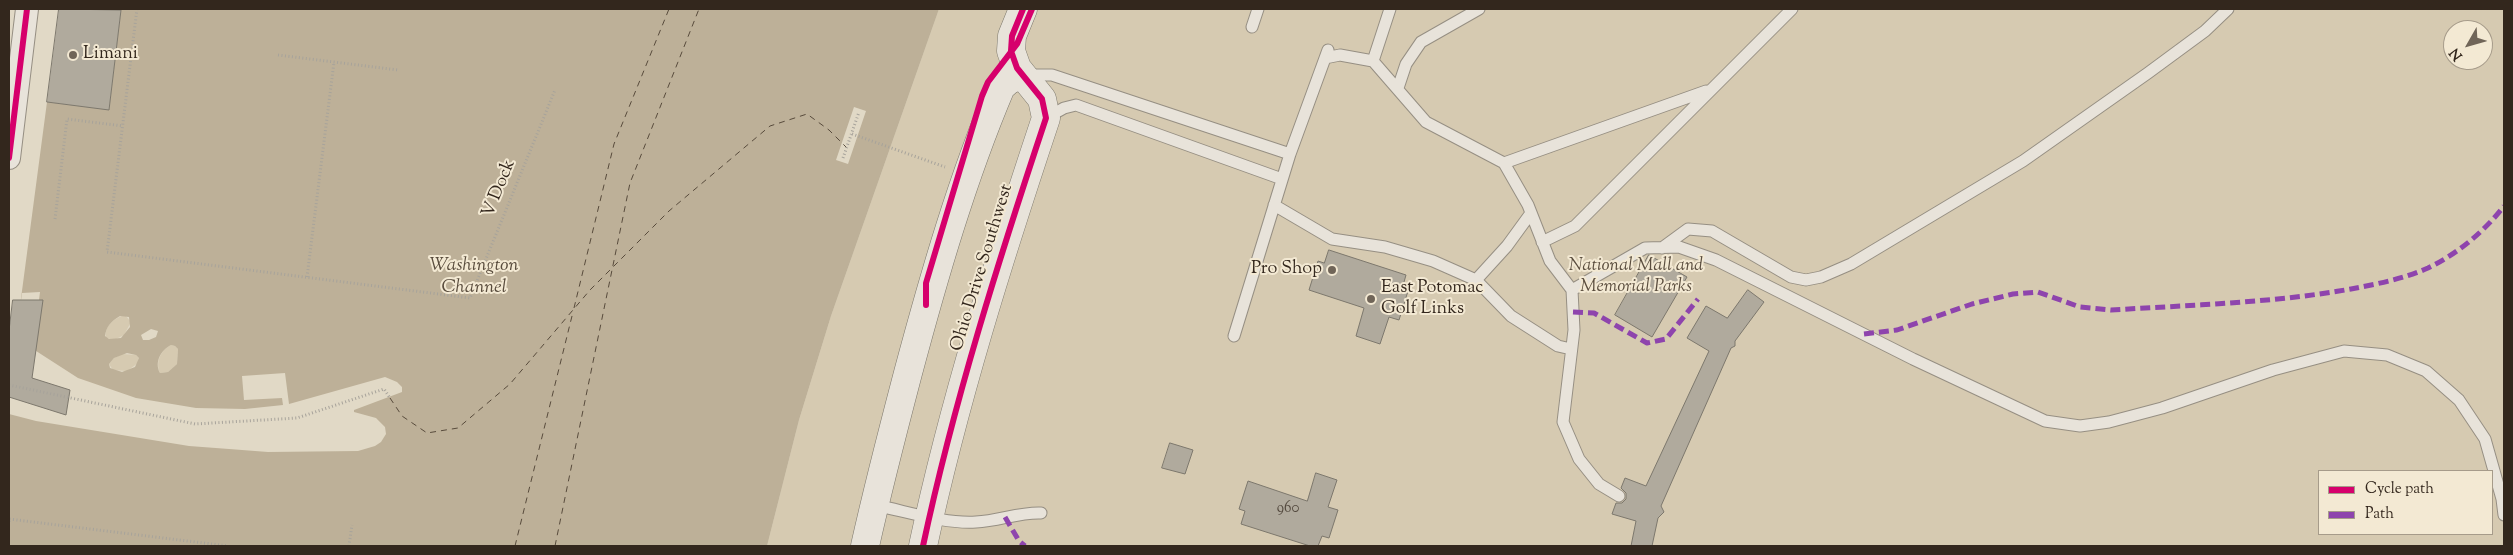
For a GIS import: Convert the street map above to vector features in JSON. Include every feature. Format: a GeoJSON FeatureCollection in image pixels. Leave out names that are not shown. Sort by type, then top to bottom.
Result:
{"type":"FeatureCollection","features":[{"type":"Feature","properties":{"kind":"street"},"geometry":{"type":"LineString","coordinates":[[10,144],[28,9]]}},
{"type":"Feature","properties":{"kind":"street"},"geometry":{"type":"LineString","coordinates":[[1023,9],[1012,36],[1011,51],[1017,68],[1042,98],[1046,118]]}},
{"type":"Feature","properties":{"kind":"street"},"geometry":{"type":"LineString","coordinates":[[865,546],[931,285],[967,175],[1001,87],[1009,80],[1022,75]]}},
{"type":"Feature","properties":{"kind":"street","name":"Ohio Drive Southwest"},"geometry":{"type":"LineString","coordinates":[[924,546],[930,516],[990,292],[1046,118]]}},
{"type":"Feature","properties":{"kind":"lane"},"geometry":{"type":"LineString","coordinates":[[1252,27],[1258,9]]}},
{"type":"Feature","properties":{"kind":"lane"},"geometry":{"type":"LineString","coordinates":[[1373,61],[1390,9]]}},
{"type":"Feature","properties":{"kind":"lane"},"geometry":{"type":"LineString","coordinates":[[1398,88],[1406,64],[1422,42],[1479,9]]}},
{"type":"Feature","properties":{"kind":"lane"},"geometry":{"type":"LineString","coordinates":[[1542,242],[1574,226],[1708,90],[1792,9]]}},
{"type":"Feature","properties":{"kind":"lane"},"geometry":{"type":"LineString","coordinates":[[1662,248],[1688,229],[1712,231],[1791,277],[1806,280],[1821,277],[1858,260],[2023,162],[2205,31],[2228,9]]}},
{"type":"Feature","properties":{"kind":"lane"},"geometry":{"type":"LineString","coordinates":[[1234,336],[1290,154],[1326,54],[1373,61],[1426,122],[1504,162],[1531,213],[1550,261],[1572,290],[1574,330],[1563,422],[1579,459],[1599,484],[1618,496]]}},
{"type":"Feature","properties":{"kind":"lane"},"geometry":{"type":"LineString","coordinates":[[1022,75],[1052,75],[1290,154]]}},
{"type":"Feature","properties":{"kind":"lane"},"geometry":{"type":"LineString","coordinates":[[1504,162],[1708,90]]}},
{"type":"Feature","properties":{"kind":"lane"},"geometry":{"type":"LineString","coordinates":[[1046,118],[1064,108],[1076,106],[1282,179]]}},
{"type":"Feature","properties":{"kind":"lane"},"geometry":{"type":"LineString","coordinates":[[1274,205],[1332,239],[1385,247],[1433,261],[1476,280],[1511,316],[1558,346],[1571,349]]}},
{"type":"Feature","properties":{"kind":"lane"},"geometry":{"type":"LineString","coordinates":[[1476,280],[1507,246],[1531,213]]}},
{"type":"Feature","properties":{"kind":"lane"},"geometry":{"type":"LineString","coordinates":[[1572,290],[1645,248],[1679,248],[1716,260],[1912,359],[2044,421],[2080,426],[2109,422],[2162,408],[2273,370],[2344,351],[2387,355],[2426,371],[2459,400],[2485,439],[2502,499],[2504,515]]}},
{"type":"Feature","properties":{"kind":"lane"},"geometry":{"type":"LineString","coordinates":[[874,505],[930,516],[975,522],[1025,512],[1041,513]]}},
{"type":"Feature","properties":{"kind":"path"},"geometry":{"type":"LineString","coordinates":[[137,9],[107,252],[306,277],[334,62]]}},
{"type":"Feature","properties":{"kind":"path"},"geometry":{"type":"LineString","coordinates":[[278,55],[398,70]]}},
{"type":"Feature","properties":{"kind":"path"},"geometry":{"type":"LineString","coordinates":[[843,158],[859,112]]}},
{"type":"Feature","properties":{"kind":"path"},"geometry":{"type":"LineString","coordinates":[[55,219],[67,119],[122,126]]}},
{"type":"Feature","properties":{"kind":"path"},"geometry":{"type":"LineString","coordinates":[[852,134],[967,175]]}},
{"type":"Feature","properties":{"kind":"path"},"geometry":{"type":"LineString","coordinates":[[9,385],[195,424],[297,418],[384,389],[390,398]]}},
{"type":"Feature","properties":{"kind":"path"},"geometry":{"type":"LineString","coordinates":[[9,522],[9,519],[228,546]]}},
{"type":"Feature","properties":{"kind":"path"},"geometry":{"type":"LineString","coordinates":[[349,546],[352,525]]}},
{"type":"Feature","properties":{"kind":"green space","name":"National Mall and Memorial Parks"},"geometry":{"type":"Polygon","coordinates":[[[939,9],[2504,9],[2504,546],[767,546],[799,420],[831,316],[939,9]]]}},
{"type":"Feature","properties":{"kind":"green space"},"geometry":{"type":"Polygon","coordinates":[[[125,315],[131,322],[124,335],[114,340],[106,338],[108,326],[117,318],[125,315]]]}},
{"type":"Feature","properties":{"kind":"green space"},"geometry":{"type":"Polygon","coordinates":[[[171,345],[178,349],[177,364],[168,372],[160,373],[158,365],[160,357],[164,350],[171,345]]]}},
{"type":"Feature","properties":{"kind":"green space"},"geometry":{"type":"Polygon","coordinates":[[[122,354],[136,355],[139,358],[138,363],[127,371],[113,370],[109,364],[114,358],[122,354]]]}},
{"type":"Feature","properties":{"kind":"water","name":"Washington Channel"},"geometry":{"type":"Polygon","coordinates":[[[114,9],[939,9],[831,316],[799,420],[767,546],[9,546],[9,389],[47,102],[109,109],[121,10],[114,9]],[[120,316],[106,330],[105,336],[109,339],[121,338],[130,327],[129,317],[120,316]],[[151,329],[141,335],[143,340],[149,340],[156,337],[158,331],[151,329]],[[171,345],[167,347],[158,361],[160,373],[168,372],[177,364],[178,349],[171,345]],[[127,353],[114,358],[109,364],[110,368],[122,372],[135,367],[139,358],[136,355],[127,353]]]}},
{"type":"Feature","properties":{"kind":"pier"},"geometry":{"type":"Polygon","coordinates":[[[854,107],[866,111],[848,164],[836,160],[854,107]]]}},
{"type":"Feature","properties":{"kind":"pier"},"geometry":{"type":"Polygon","coordinates":[[[40,292],[33,349],[78,378],[136,398],[196,408],[245,409],[283,405],[282,398],[244,400],[242,376],[285,373],[289,404],[385,377],[397,382],[402,387],[402,392],[354,410],[354,412],[376,418],[385,427],[386,434],[381,442],[375,446],[358,451],[268,452],[189,446],[36,421],[9,414],[9,389],[22,293],[40,292]]]}},
{"type":"Feature","properties":{"kind":"building"},"geometry":{"type":"Polygon","coordinates":[[[59,9],[121,10],[109,110],[47,102],[59,9]]]}},
{"type":"Feature","properties":{"kind":"building","name":"East Potomac Golf Links"},"geometry":{"type":"Polygon","coordinates":[[[1329,250],[1406,275],[1402,289],[1408,291],[1399,320],[1389,317],[1380,344],[1356,336],[1364,308],[1309,290],[1318,261],[1324,263],[1329,250]]]}},
{"type":"Feature","properties":{"kind":"building"},"geometry":{"type":"Polygon","coordinates":[[[1649,255],[1687,277],[1652,337],[1615,315],[1649,255]]]}},
{"type":"Feature","properties":{"kind":"building"},"geometry":{"type":"Polygon","coordinates":[[[1748,290],[1764,302],[1735,341],[1735,346],[1731,348],[1661,506],[1664,512],[1658,518],[1652,546],[1631,546],[1636,521],[1612,514],[1616,503],[1622,503],[1626,499],[1626,493],[1621,488],[1625,478],[1646,486],[1709,351],[1687,338],[1706,306],[1727,318],[1748,290]]]}},
{"type":"Feature","properties":{"kind":"building"},"geometry":{"type":"Polygon","coordinates":[[[13,300],[43,300],[32,378],[70,390],[66,415],[9,397],[9,331],[13,300]]]}},
{"type":"Feature","properties":{"kind":"building"},"geometry":{"type":"Polygon","coordinates":[[[1170,443],[1193,450],[1185,474],[1162,468],[1170,443]]]}},
{"type":"Feature","properties":{"kind":"building"},"geometry":{"type":"Polygon","coordinates":[[[1316,473],[1337,480],[1328,507],[1338,510],[1329,538],[1322,536],[1318,546],[1310,546],[1241,524],[1245,511],[1239,509],[1248,481],[1307,501],[1316,473]]]}},
{"type":"Feature","properties":{"kind":"ferry route"},"geometry":{"type":"LineString","coordinates":[[574,308],[614,144],[669,9]]}},
{"type":"Feature","properties":{"kind":"ferry route"},"geometry":{"type":"LineString","coordinates":[[555,546],[630,183],[699,9]]}},
{"type":"Feature","properties":{"kind":"ferry route"},"geometry":{"type":"LineString","coordinates":[[390,398],[402,416],[427,433],[458,428],[510,384],[590,290],[669,211],[770,126],[807,114],[829,130],[847,148]]}},
{"type":"Feature","properties":{"kind":"ferry route"},"geometry":{"type":"LineString","coordinates":[[515,546],[573,312]]}},
{"type":"Feature","properties":{"kind":"marked path"},"geometry":{"type":"LineString","coordinates":[[1864,334],[1897,330],[1972,304],[2013,294],[2038,292],[2080,307],[2111,310],[2261,300],[2321,294],[2361,287],[2409,275],[2439,262],[2460,249],[2479,233],[2504,206]]}},
{"type":"Feature","properties":{"kind":"marked path"},"geometry":{"type":"LineString","coordinates":[[1573,312],[1594,313],[1647,343],[1666,339],[1698,299]]}},
{"type":"Feature","properties":{"kind":"marked path"},"geometry":{"type":"LineString","coordinates":[[1005,517],[1019,541],[1025,546]]}},
{"type":"Feature","properties":{"kind":"cycle path"},"geometry":{"type":"LineString","coordinates":[[9,158],[27,9]]}},
{"type":"Feature","properties":{"kind":"cycle path"},"geometry":{"type":"LineString","coordinates":[[923,546],[963,384],[1011,224],[1046,118],[1042,99],[1017,68],[1011,51],[1012,36],[1023,9]]}},
{"type":"Feature","properties":{"kind":"cycle path"},"geometry":{"type":"LineString","coordinates":[[926,305],[926,283],[982,96],[988,82],[1017,44],[1032,9]]}},
{"type":"Feature","properties":{"kind":"place","name":"Limani"},"geometry":{"type":"Point","coordinates":[73,55]}},
{"type":"Feature","properties":{"kind":"place","name":"Pro Shop"},"geometry":{"type":"Point","coordinates":[1332,270]}},
{"type":"Feature","properties":{"kind":"place","name":"East Potomac Golf Links"},"geometry":{"type":"Point","coordinates":[1371,299]}}]}
